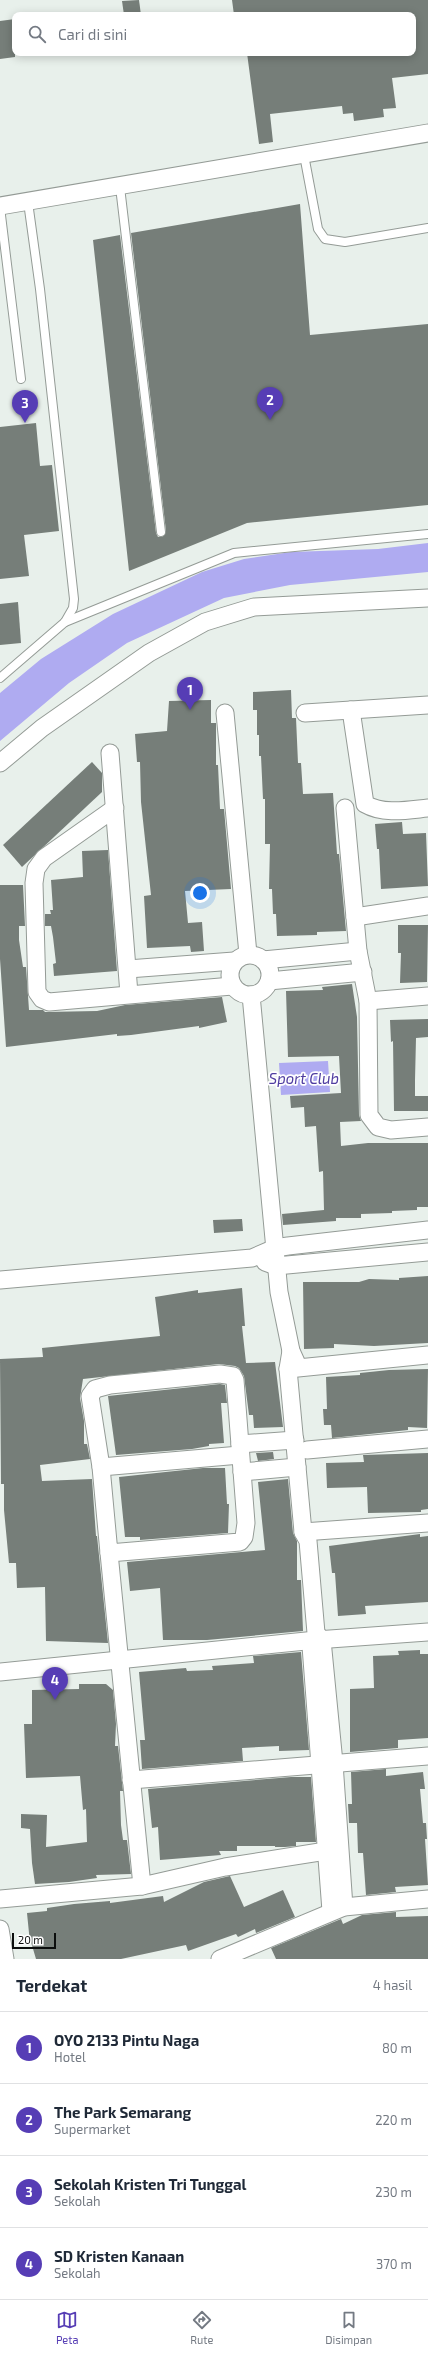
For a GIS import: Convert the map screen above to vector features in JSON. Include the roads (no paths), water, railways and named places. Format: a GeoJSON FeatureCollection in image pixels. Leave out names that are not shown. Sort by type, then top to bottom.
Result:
{"type":"FeatureCollection","features":[{"type":"Feature","properties":{"kind":"street"},"geometry":{"type":"LineString","coordinates":[[0,207],[428,133]]}},
{"type":"Feature","properties":{"kind":"street"},"geometry":{"type":"LineString","coordinates":[[0,763],[42,728],[149,653],[205,622],[254,606],[428,598]]}},
{"type":"Feature","properties":{"kind":"street"},"geometry":{"type":"LineString","coordinates":[[305,713],[428,705]]}},
{"type":"Feature","properties":{"kind":"street"},"geometry":{"type":"LineString","coordinates":[[351,710],[366,804],[374,809],[402,811],[428,808]]}},
{"type":"Feature","properties":{"kind":"street"},"geometry":{"type":"LineString","coordinates":[[225,713],[249,958]]}},
{"type":"Feature","properties":{"kind":"street"},"geometry":{"type":"LineString","coordinates":[[110,754],[129,994]]}},
{"type":"Feature","properties":{"kind":"street"},"geometry":{"type":"LineString","coordinates":[[115,808],[44,858],[36,869],[34,883],[37,992],[42,999],[49,1002],[232,986]]}},
{"type":"Feature","properties":{"kind":"street"},"geometry":{"type":"LineString","coordinates":[[345,808],[358,951],[368,1001],[369,1115],[378,1127],[391,1130],[428,1127]]}},
{"type":"Feature","properties":{"kind":"street"},"geometry":{"type":"LineString","coordinates":[[355,917],[428,906]]}},
{"type":"Feature","properties":{"kind":"street"},"geometry":{"type":"LineString","coordinates":[[128,969],[249,958],[358,951]]}},
{"type":"Feature","properties":{"kind":"street"},"geometry":{"type":"LineString","coordinates":[[249,958],[268,966],[269,981],[265,988],[251,995],[243,994],[232,986],[229,976],[249,958]]}},
{"type":"Feature","properties":{"kind":"street"},"geometry":{"type":"LineString","coordinates":[[269,981],[362,972]]}},
{"type":"Feature","properties":{"kind":"street"},"geometry":{"type":"LineString","coordinates":[[251,995],[274,1248],[279,1292],[291,1351],[301,1445],[327,1764],[337,1909]]}},
{"type":"Feature","properties":{"kind":"street"},"geometry":{"type":"LineString","coordinates":[[368,1001],[428,996]]}},
{"type":"Feature","properties":{"kind":"street"},"geometry":{"type":"LineString","coordinates":[[0,1280],[252,1258],[274,1248],[428,1230]]}},
{"type":"Feature","properties":{"kind":"street"},"geometry":{"type":"LineString","coordinates":[[252,1258],[276,1266],[428,1252]]}},
{"type":"Feature","properties":{"kind":"street"},"geometry":{"type":"LineString","coordinates":[[293,1368],[428,1355]]}},
{"type":"Feature","properties":{"kind":"street"},"geometry":{"type":"LineString","coordinates":[[109,1553],[240,1542],[244,1537],[246,1523],[237,1396],[233,1376],[220,1374],[110,1385],[95,1389],[90,1396],[101,1468],[109,1553],[120,1660],[131,1780],[142,1886]]}},
{"type":"Feature","properties":{"kind":"street"},"geometry":{"type":"LineString","coordinates":[[101,1468],[240,1450],[301,1445],[428,1439]]}},
{"type":"Feature","properties":{"kind":"street"},"geometry":{"type":"LineString","coordinates":[[301,1445],[297,1466],[308,1535]]}},
{"type":"Feature","properties":{"kind":"street"},"geometry":{"type":"LineString","coordinates":[[242,1472],[297,1466]]}},
{"type":"Feature","properties":{"kind":"street"},"geometry":{"type":"LineString","coordinates":[[308,1535],[428,1523]]}},
{"type":"Feature","properties":{"kind":"street"},"geometry":{"type":"LineString","coordinates":[[0,1672],[316,1638],[428,1632]]}},
{"type":"Feature","properties":{"kind":"street"},"geometry":{"type":"LineString","coordinates":[[131,1780],[428,1756]]}},
{"type":"Feature","properties":{"kind":"street"},"geometry":{"type":"LineString","coordinates":[[327,1764],[326,1850],[337,1909]]}},
{"type":"Feature","properties":{"kind":"street"},"geometry":{"type":"LineString","coordinates":[[0,1899],[142,1886],[226,1867],[326,1850]]}},
{"type":"Feature","properties":{"kind":"street"},"geometry":{"type":"LineString","coordinates":[[220,1959],[337,1909],[428,1898]]}},
{"type":"Feature","properties":{"kind":"street"},"geometry":{"type":"LineString","coordinates":[[0,1929],[5,1959]]}},
{"type":"Feature","properties":{"kind":"lane"},"geometry":{"type":"LineString","coordinates":[[304,155],[318,229],[325,239],[345,242],[428,228]]}},
{"type":"Feature","properties":{"kind":"lane"},"geometry":{"type":"LineString","coordinates":[[120,187],[161,532]]}},
{"type":"Feature","properties":{"kind":"lane"},"geometry":{"type":"LineString","coordinates":[[28,202],[40,290],[74,599],[73,608],[65,622]]}},
{"type":"Feature","properties":{"kind":"lane"},"geometry":{"type":"LineString","coordinates":[[0,207],[2,233],[22,379]]}},
{"type":"Feature","properties":{"kind":"lane"},"geometry":{"type":"LineString","coordinates":[[0,678],[65,622],[234,553],[428,534]]}},
{"type":"Feature","properties":{"kind":"water"},"geometry":{"type":"Polygon","coordinates":[[[428,543],[428,572],[290,585],[224,598],[127,643],[69,683],[0,741],[0,693],[41,659],[113,614],[202,572],[244,559],[291,552],[378,549],[428,543]]]}},
{"type":"Feature","properties":{"kind":"water","name":"Sport Club"},"geometry":{"type":"Polygon","coordinates":[[[328,1061],[330,1092],[281,1095],[279,1063],[328,1061]]]}},
{"type":"Feature","properties":{"kind":"place","name":"The Park Semarang"},"geometry":{"type":"Point","coordinates":[270,420]}},
{"type":"Feature","properties":{"kind":"place","name":"Sekolah Kristen Tri Tunggal"},"geometry":{"type":"Point","coordinates":[25,423]}},
{"type":"Feature","properties":{"kind":"place","name":"OYO 2133 Pintu Naga"},"geometry":{"type":"Point","coordinates":[190,710]}},
{"type":"Feature","properties":{"kind":"place","name":"SD Kristen Kanaan"},"geometry":{"type":"Point","coordinates":[55,1700]}}]}
